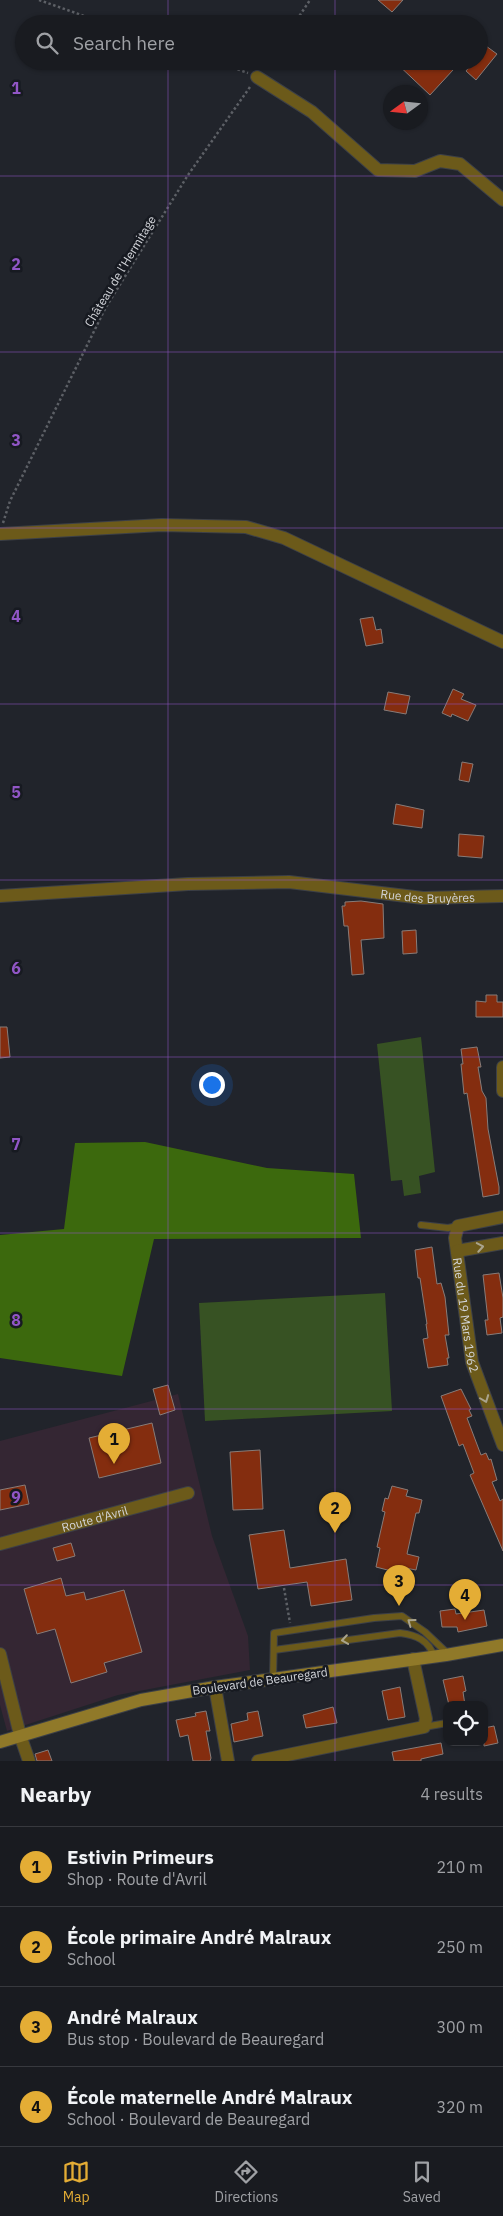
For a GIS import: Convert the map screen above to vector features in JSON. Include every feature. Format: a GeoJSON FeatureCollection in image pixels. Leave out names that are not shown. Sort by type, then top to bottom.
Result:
{"type":"FeatureCollection","features":[{"type":"Feature","properties":{"kind":"street"},"geometry":{"type":"LineString","coordinates":[[258,77],[312,112],[378,170],[415,171],[440,161],[460,164],[503,200]]}},
{"type":"Feature","properties":{"kind":"street"},"geometry":{"type":"LineString","coordinates":[[1,529],[162,525],[246,527],[284,538],[503,642]]}},
{"type":"Feature","properties":{"kind":"street","name":"Rue des Bruyères"},"geometry":{"type":"LineString","coordinates":[[0,896],[188,884],[289,882],[423,898],[503,896]]}},
{"type":"Feature","properties":{"kind":"street"},"geometry":{"type":"LineString","coordinates":[[503,1067],[503,1091]]}},
{"type":"Feature","properties":{"kind":"street"},"geometry":{"type":"LineString","coordinates":[[458,1226],[503,1217]]}},
{"type":"Feature","properties":{"kind":"street","name":"Rue du 19 Mars 1962"},"geometry":{"type":"LineString","coordinates":[[458,1226],[455,1238],[472,1362],[503,1445]]}},
{"type":"Feature","properties":{"kind":"street"},"geometry":{"type":"LineString","coordinates":[[457,1251],[503,1243]]}},
{"type":"Feature","properties":{"kind":"street","name":"Route d'Avril"},"geometry":{"type":"LineString","coordinates":[[0,1544],[188,1492]]}},
{"type":"Feature","properties":{"kind":"street","name":"Boulevard de Beauregard"},"geometry":{"type":"LineString","coordinates":[[0,1742],[141,1700],[215,1687],[440,1656],[503,1645]]}},
{"type":"Feature","properties":{"kind":"street"},"geometry":{"type":"LineString","coordinates":[[0,1654],[20,1735],[29,1761]]}},
{"type":"Feature","properties":{"kind":"street"},"geometry":{"type":"LineString","coordinates":[[258,1761],[424,1728],[426,1719],[413,1659]]}},
{"type":"Feature","properties":{"kind":"street"},"geometry":{"type":"LineString","coordinates":[[215,1687],[228,1761]]}},
{"type":"Feature","properties":{"kind":"lane"},"geometry":{"type":"LineString","coordinates":[[422,1225],[448,1228],[458,1226]]}},
{"type":"Feature","properties":{"kind":"lane"},"geometry":{"type":"LineString","coordinates":[[273,1680],[274,1633],[394,1615],[402,1616],[413,1622],[445,1651],[440,1656],[417,1635],[400,1633],[274,1650]]}},
{"type":"Feature","properties":{"kind":"lane"},"geometry":{"type":"LineString","coordinates":[[424,1728],[443,1724]]}},
{"type":"Feature","properties":{"kind":"path"},"geometry":{"type":"LineString","coordinates":[[39,0],[82,15]]}},
{"type":"Feature","properties":{"kind":"path"},"geometry":{"type":"LineString","coordinates":[[300,15],[310,0]]}},
{"type":"Feature","properties":{"kind":"path"},"geometry":{"type":"LineString","coordinates":[[239,70],[258,77]]}},
{"type":"Feature","properties":{"kind":"path","name":"Château de l’Hermitage"},"geometry":{"type":"LineString","coordinates":[[1,529],[10,501],[106,307],[188,175],[262,70]]}},
{"type":"Feature","properties":{"kind":"shaded area"},"geometry":{"type":"Polygon","coordinates":[[[178,1394],[212,1536],[248,1636],[250,1670],[118,1695],[7,1731],[0,1705],[0,1441],[178,1394]]]}},
{"type":"Feature","properties":{"kind":"green space"},"geometry":{"type":"Polygon","coordinates":[[[421,1037],[435,1172],[419,1176],[421,1193],[404,1196],[402,1180],[391,1181],[377,1044],[421,1037]]]}},
{"type":"Feature","properties":{"kind":"green space"},"geometry":{"type":"Polygon","coordinates":[[[145,1142],[267,1168],[354,1174],[361,1238],[154,1239],[122,1376],[0,1358],[0,1235],[64,1229],[75,1143],[145,1142]]]}},
{"type":"Feature","properties":{"kind":"green space"},"geometry":{"type":"Polygon","coordinates":[[[385,1293],[392,1411],[205,1421],[199,1303],[385,1293]]]}},
{"type":"Feature","properties":{"kind":"building"},"geometry":{"type":"Polygon","coordinates":[[[378,0],[403,0],[392,12],[378,0]]]}},
{"type":"Feature","properties":{"kind":"building"},"geometry":{"type":"Polygon","coordinates":[[[488,47],[497,54],[488,65],[488,47]]]}},
{"type":"Feature","properties":{"kind":"building"},"geometry":{"type":"Polygon","coordinates":[[[404,70],[453,70],[430,95],[428,93],[428,85],[419,85],[404,70]]]}},
{"type":"Feature","properties":{"kind":"building"},"geometry":{"type":"Polygon","coordinates":[[[467,70],[484,70],[476,80],[467,70]]]}},
{"type":"Feature","properties":{"kind":"building"},"geometry":{"type":"Polygon","coordinates":[[[373,617],[376,630],[381,629],[383,643],[366,646],[360,619],[373,617]]]}},
{"type":"Feature","properties":{"kind":"building"},"geometry":{"type":"Polygon","coordinates":[[[453,689],[464,694],[461,699],[476,705],[468,721],[452,714],[451,717],[442,713],[453,689]]]}},
{"type":"Feature","properties":{"kind":"building"},"geometry":{"type":"Polygon","coordinates":[[[388,692],[410,696],[406,714],[384,710],[388,692]]]}},
{"type":"Feature","properties":{"kind":"building"},"geometry":{"type":"Polygon","coordinates":[[[462,762],[473,764],[469,782],[459,780],[462,762]]]}},
{"type":"Feature","properties":{"kind":"building"},"geometry":{"type":"Polygon","coordinates":[[[396,804],[424,810],[422,828],[393,824],[396,804]]]}},
{"type":"Feature","properties":{"kind":"building"},"geometry":{"type":"Polygon","coordinates":[[[459,834],[484,836],[482,858],[458,856],[459,834]]]}},
{"type":"Feature","properties":{"kind":"building"},"geometry":{"type":"Polygon","coordinates":[[[361,901],[383,904],[384,938],[361,940],[364,974],[352,975],[348,926],[344,926],[342,906],[345,906],[345,902],[361,901]]]}},
{"type":"Feature","properties":{"kind":"building"},"geometry":{"type":"Polygon","coordinates":[[[416,930],[417,953],[403,954],[402,931],[416,930]]]}},
{"type":"Feature","properties":{"kind":"building"},"geometry":{"type":"Polygon","coordinates":[[[486,995],[497,995],[497,1002],[503,1002],[503,1017],[476,1017],[476,1001],[486,1002],[486,995]]]}},
{"type":"Feature","properties":{"kind":"building"},"geometry":{"type":"Polygon","coordinates":[[[0,1027],[7,1027],[10,1057],[0,1058],[0,1027]]]}},
{"type":"Feature","properties":{"kind":"building"},"geometry":{"type":"Polygon","coordinates":[[[477,1047],[481,1067],[478,1067],[482,1091],[486,1098],[488,1129],[499,1187],[499,1194],[483,1197],[467,1093],[464,1094],[461,1064],[463,1064],[461,1049],[477,1047]]]}},
{"type":"Feature","properties":{"kind":"building"},"geometry":{"type":"Polygon","coordinates":[[[432,1247],[437,1284],[441,1283],[445,1297],[449,1335],[445,1335],[449,1358],[447,1358],[448,1365],[428,1368],[423,1339],[428,1338],[427,1324],[420,1278],[418,1278],[415,1250],[432,1247]]]}},
{"type":"Feature","properties":{"kind":"building"},"geometry":{"type":"Polygon","coordinates":[[[499,1273],[503,1298],[503,1317],[500,1318],[502,1333],[487,1335],[485,1320],[488,1320],[483,1275],[499,1273]]]}},
{"type":"Feature","properties":{"kind":"building"},"geometry":{"type":"Polygon","coordinates":[[[168,1385],[175,1410],[160,1415],[153,1389],[168,1385]]]}},
{"type":"Feature","properties":{"kind":"building"},"geometry":{"type":"Polygon","coordinates":[[[461,1389],[471,1409],[469,1410],[472,1416],[467,1418],[481,1455],[486,1453],[489,1460],[491,1459],[497,1480],[492,1482],[500,1501],[503,1499],[503,1551],[470,1475],[474,1473],[463,1444],[459,1446],[441,1396],[461,1389]]]}},
{"type":"Feature","properties":{"kind":"building"},"geometry":{"type":"Polygon","coordinates":[[[152,1423],[161,1463],[99,1478],[89,1438],[152,1423]]]}},
{"type":"Feature","properties":{"kind":"building"},"geometry":{"type":"Polygon","coordinates":[[[260,1450],[263,1509],[233,1510],[230,1452],[260,1450]]]}},
{"type":"Feature","properties":{"kind":"building"},"geometry":{"type":"Polygon","coordinates":[[[25,1485],[29,1504],[0,1510],[0,1490],[25,1485]]]}},
{"type":"Feature","properties":{"kind":"building"},"geometry":{"type":"Polygon","coordinates":[[[392,1486],[408,1490],[406,1496],[422,1500],[419,1513],[416,1513],[407,1554],[419,1557],[416,1570],[400,1567],[399,1573],[376,1567],[380,1548],[377,1547],[385,1512],[382,1511],[385,1498],[388,1499],[392,1486]]]}},
{"type":"Feature","properties":{"kind":"building"},"geometry":{"type":"Polygon","coordinates":[[[284,1530],[290,1568],[346,1559],[352,1600],[311,1606],[307,1582],[258,1589],[249,1535],[284,1530]]]}},
{"type":"Feature","properties":{"kind":"building"},"geometry":{"type":"Polygon","coordinates":[[[71,1543],[75,1556],[57,1561],[53,1548],[71,1543]]]}},
{"type":"Feature","properties":{"kind":"building"},"geometry":{"type":"Polygon","coordinates":[[[61,1578],[66,1596],[84,1592],[86,1600],[124,1590],[142,1652],[104,1663],[107,1672],[71,1683],[55,1629],[37,1634],[24,1589],[61,1578]]]}},
{"type":"Feature","properties":{"kind":"building"},"geometry":{"type":"Polygon","coordinates":[[[455,1609],[456,1614],[484,1610],[487,1626],[458,1632],[457,1627],[442,1627],[440,1611],[455,1609]]]}},
{"type":"Feature","properties":{"kind":"building"},"geometry":{"type":"Polygon","coordinates":[[[463,1676],[466,1691],[463,1692],[464,1701],[448,1701],[443,1680],[463,1676]]]}},
{"type":"Feature","properties":{"kind":"building"},"geometry":{"type":"Polygon","coordinates":[[[400,1687],[405,1717],[388,1720],[382,1691],[400,1687]]]}},
{"type":"Feature","properties":{"kind":"building"},"geometry":{"type":"Polygon","coordinates":[[[333,1707],[337,1723],[306,1728],[303,1715],[333,1707]]]}},
{"type":"Feature","properties":{"kind":"building"},"geometry":{"type":"Polygon","coordinates":[[[206,1711],[210,1731],[206,1731],[211,1758],[210,1761],[193,1761],[188,1735],[180,1737],[176,1720],[196,1716],[195,1713],[206,1711]]]}},
{"type":"Feature","properties":{"kind":"building"},"geometry":{"type":"Polygon","coordinates":[[[258,1711],[263,1736],[234,1742],[231,1724],[248,1720],[247,1713],[258,1711]]]}},
{"type":"Feature","properties":{"kind":"building"},"geometry":{"type":"Polygon","coordinates":[[[494,1726],[498,1743],[488,1745],[488,1727],[494,1726]]]}},
{"type":"Feature","properties":{"kind":"building"},"geometry":{"type":"Polygon","coordinates":[[[441,1743],[443,1754],[421,1759],[421,1761],[394,1761],[392,1752],[441,1743]]]}},
{"type":"Feature","properties":{"kind":"building"},"geometry":{"type":"Polygon","coordinates":[[[48,1750],[52,1761],[37,1761],[35,1754],[48,1750]]]}},
{"type":"Feature","properties":{"kind":"place","name":"Estivin Primeurs"},"geometry":{"type":"Point","coordinates":[114,1464]}},
{"type":"Feature","properties":{"kind":"place","name":"École primaire André Malraux"},"geometry":{"type":"Point","coordinates":[335,1533]}},
{"type":"Feature","properties":{"kind":"place","name":"André Malraux"},"geometry":{"type":"Point","coordinates":[399,1606]}},
{"type":"Feature","properties":{"kind":"place","name":"École maternelle André Malraux"},"geometry":{"type":"Point","coordinates":[465,1620]}}]}
